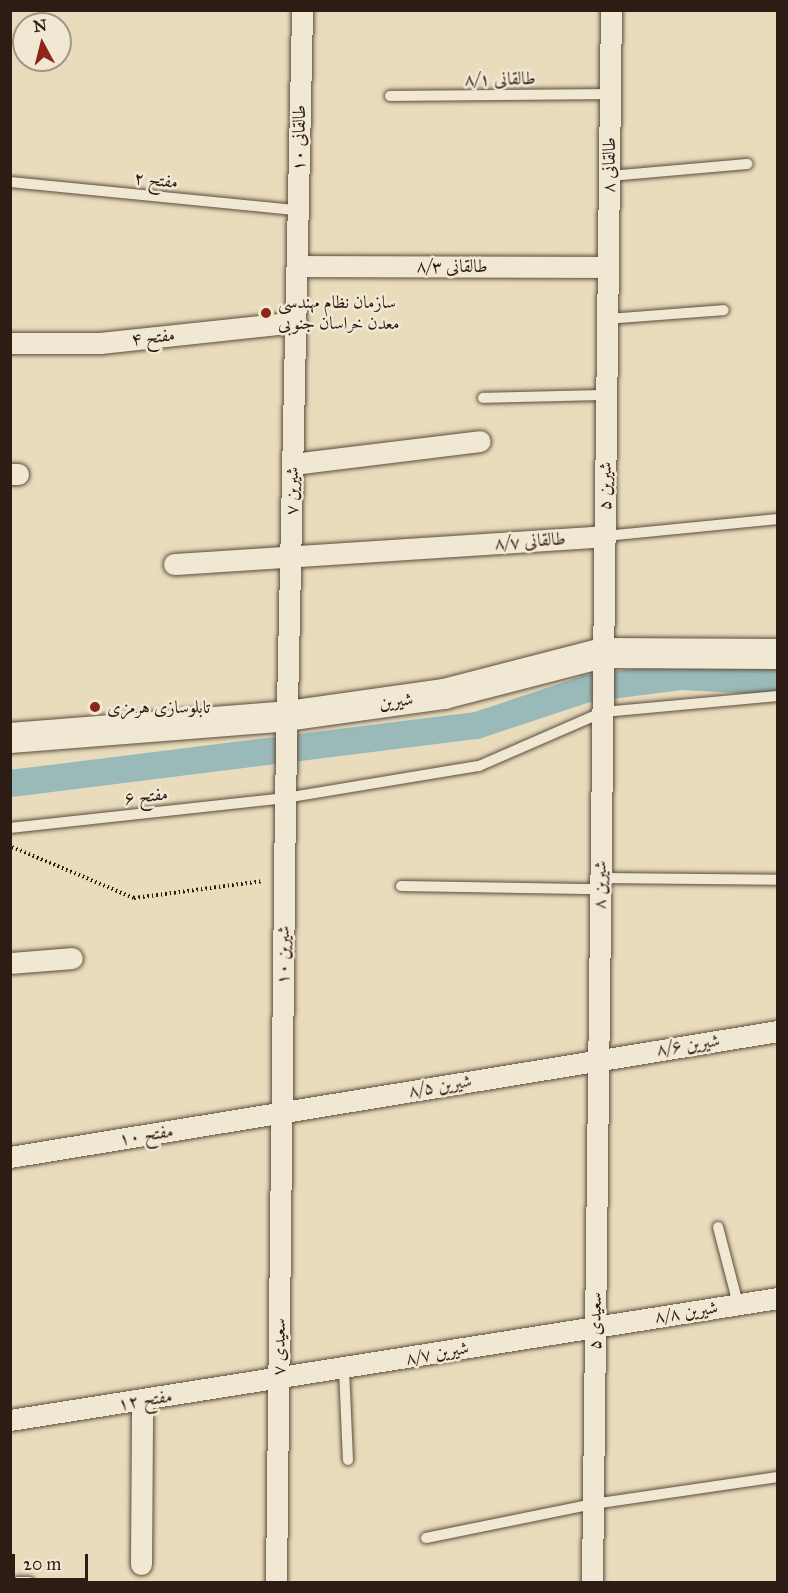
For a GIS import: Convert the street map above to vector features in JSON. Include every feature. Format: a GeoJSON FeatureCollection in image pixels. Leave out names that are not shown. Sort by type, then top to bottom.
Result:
{"type":"FeatureCollection","features":[{"type":"Feature","properties":{"kind":"street","name":"طالقانی ۱۰"},"geometry":{"type":"LineString","coordinates":[[297,266],[302,10]]}},
{"type":"Feature","properties":{"kind":"street","name":"طالقانی ۸"},"geometry":{"type":"LineString","coordinates":[[607,319],[611,10]]}},
{"type":"Feature","properties":{"kind":"street","name":"طالقانی ۸/۳"},"geometry":{"type":"LineString","coordinates":[[297,266],[608,267]]}},
{"type":"Feature","properties":{"kind":"street","name":"شیرین ۷"},"geometry":{"type":"LineString","coordinates":[[285,798],[297,266]]}},
{"type":"Feature","properties":{"kind":"street","name":"شیرین ۵"},"geometry":{"type":"LineString","coordinates":[[603,712],[607,319]]}},
{"type":"Feature","properties":{"kind":"street","name":"مفتح ۴"},"geometry":{"type":"LineString","coordinates":[[10,343],[100,343],[296,322]]}},
{"type":"Feature","properties":{"kind":"street"},"geometry":{"type":"LineString","coordinates":[[293,464],[480,441]]}},
{"type":"Feature","properties":{"kind":"street","name":"طالقانی ۸/۷"},"geometry":{"type":"LineString","coordinates":[[174,564],[605,536]]}},
{"type":"Feature","properties":{"kind":"street","name":"شیرین"},"geometry":{"type":"LineString","coordinates":[[10,738],[287,716],[444,694],[603,653],[777,654]]}},
{"type":"Feature","properties":{"kind":"street","name":"شیرین ۸"},"geometry":{"type":"LineString","coordinates":[[598,1059],[603,712]]}},
{"type":"Feature","properties":{"kind":"street","name":"شیرین ۱۰"},"geometry":{"type":"LineString","coordinates":[[281,1112],[285,798]]}},
{"type":"Feature","properties":{"kind":"street"},"geometry":{"type":"LineString","coordinates":[[10,963],[72,958]]}},
{"type":"Feature","properties":{"kind":"street","name":"شیرین ۸/۶"},"geometry":{"type":"LineString","coordinates":[[598,1059],[777,1031]]}},
{"type":"Feature","properties":{"kind":"street","name":"شیرین ۸/۵"},"geometry":{"type":"LineString","coordinates":[[281,1112],[598,1059]]}},
{"type":"Feature","properties":{"kind":"street","name":"سعیدی ۵"},"geometry":{"type":"LineString","coordinates":[[592,1582],[598,1059]]}},
{"type":"Feature","properties":{"kind":"street","name":"مفتح ۱۰"},"geometry":{"type":"LineString","coordinates":[[10,1157],[281,1112]]}},
{"type":"Feature","properties":{"kind":"street","name":"سعیدی ۷"},"geometry":{"type":"LineString","coordinates":[[276,1582],[281,1112]]}},
{"type":"Feature","properties":{"kind":"street","name":"شیرین ۸/۸"},"geometry":{"type":"LineString","coordinates":[[595,1327],[777,1298]]}},
{"type":"Feature","properties":{"kind":"street","name":"شیرین ۸/۷"},"geometry":{"type":"LineString","coordinates":[[279,1377],[344,1369],[595,1327]]}},
{"type":"Feature","properties":{"kind":"street","name":"مفتح ۱۲"},"geometry":{"type":"LineString","coordinates":[[10,1420],[142,1401],[279,1377]]}},
{"type":"Feature","properties":{"kind":"street"},"geometry":{"type":"LineString","coordinates":[[141,1564],[142,1401]]}},
{"type":"Feature","properties":{"kind":"lane","name":"طالقانی ۸/۱"},"geometry":{"type":"LineString","coordinates":[[390,96],[610,94]]}},
{"type":"Feature","properties":{"kind":"lane"},"geometry":{"type":"LineString","coordinates":[[609,176],[747,164]]}},
{"type":"Feature","properties":{"kind":"lane","name":"مفتح ۲"},"geometry":{"type":"LineString","coordinates":[[10,182],[298,210]]}},
{"type":"Feature","properties":{"kind":"lane"},"geometry":{"type":"LineString","coordinates":[[607,319],[724,310]]}},
{"type":"Feature","properties":{"kind":"lane"},"geometry":{"type":"LineString","coordinates":[[483,398],[607,395]]}},
{"type":"Feature","properties":{"kind":"lane"},"geometry":{"type":"LineString","coordinates":[[605,536],[777,519]]}},
{"type":"Feature","properties":{"kind":"lane","name":"مفتح ۶"},"geometry":{"type":"LineString","coordinates":[[10,828],[285,798],[479,766],[603,712],[777,696]]}},
{"type":"Feature","properties":{"kind":"lane"},"geometry":{"type":"LineString","coordinates":[[401,886],[777,880]]}},
{"type":"Feature","properties":{"kind":"lane"},"geometry":{"type":"LineString","coordinates":[[718,1227],[738,1304]]}},
{"type":"Feature","properties":{"kind":"lane"},"geometry":{"type":"LineString","coordinates":[[344,1369],[348,1460]]}},
{"type":"Feature","properties":{"kind":"lane"},"geometry":{"type":"LineString","coordinates":[[426,1538],[593,1504],[777,1477]]}},
{"type":"Feature","properties":{"kind":"lane"},"geometry":{"type":"LineString","coordinates":[[18,1582],[29,1582]]}},
{"type":"Feature","properties":{"kind":"path"},"geometry":{"type":"LineString","coordinates":[[10,847],[134,898],[284,878]]}},
{"type":"Feature","properties":{"kind":"waterway"},"geometry":{"type":"LineString","coordinates":[[10,783],[476,725],[587,688],[681,676],[778,681]]}},
{"type":"Feature","properties":{"kind":"place","name":"سازمان نظام مهندسی معدن خراسان جنوبی"},"geometry":{"type":"Point","coordinates":[266,313]}},
{"type":"Feature","properties":{"kind":"place","name":"تابلوسازی هرمزی"},"geometry":{"type":"Point","coordinates":[95,707]}}]}
